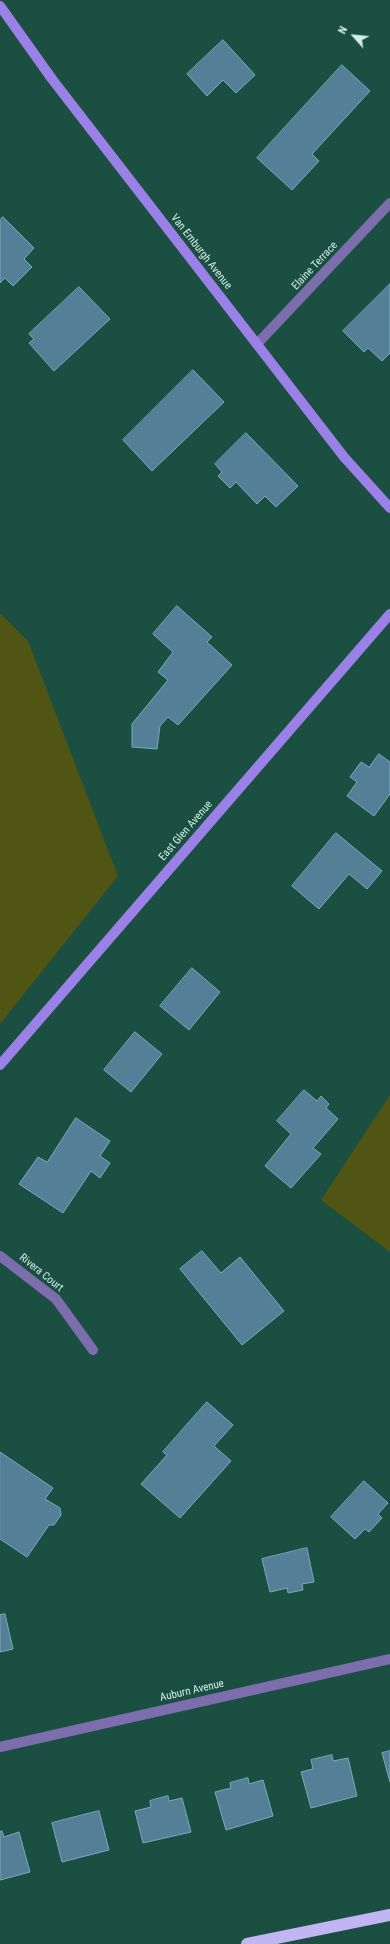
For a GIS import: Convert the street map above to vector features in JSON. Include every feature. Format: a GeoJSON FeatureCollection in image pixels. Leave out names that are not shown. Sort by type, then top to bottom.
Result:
{"type":"FeatureCollection","features":[{"type":"Feature","properties":{"kind":"highway"},"geometry":{"type":"LineString","coordinates":[[247,1944],[390,1915]]}},
{"type":"Feature","properties":{"kind":"main road","name":"Van Emburgh Avenue"},"geometry":{"type":"LineString","coordinates":[[0,6],[52,79],[344,457],[390,508]]}},
{"type":"Feature","properties":{"kind":"main road","name":"East Glen Avenue"},"geometry":{"type":"LineString","coordinates":[[0,1064],[390,614]]}},
{"type":"Feature","properties":{"kind":"street","name":"Elaine Terrace"},"geometry":{"type":"LineString","coordinates":[[257,344],[390,204]]}},
{"type":"Feature","properties":{"kind":"street","name":"Rivera Court"},"geometry":{"type":"LineString","coordinates":[[0,1256],[56,1299],[93,1350]]}},
{"type":"Feature","properties":{"kind":"street","name":"Auburn Avenue"},"geometry":{"type":"LineString","coordinates":[[0,1747],[390,1659]]}},
{"type":"Feature","properties":{"kind":"green space"},"geometry":{"type":"Polygon","coordinates":[[[0,613],[28,641],[118,876],[0,1024],[0,613]]]}},
{"type":"Feature","properties":{"kind":"green space"},"geometry":{"type":"Polygon","coordinates":[[[390,1095],[390,1252],[321,1200],[390,1095]]]}},
{"type":"Feature","properties":{"kind":"building"},"geometry":{"type":"Polygon","coordinates":[[[223,40],[255,75],[236,93],[223,80],[207,96],[187,74],[223,40]]]}},
{"type":"Feature","properties":{"kind":"building"},"geometry":{"type":"Polygon","coordinates":[[[342,65],[370,91],[312,154],[319,161],[292,190],[257,158],[342,65]]]}},
{"type":"Feature","properties":{"kind":"building"},"geometry":{"type":"Polygon","coordinates":[[[3,217],[34,248],[24,259],[32,267],[13,286],[5,278],[0,283],[0,220],[3,217]]]}},
{"type":"Feature","properties":{"kind":"building"},"geometry":{"type":"Polygon","coordinates":[[[390,284],[390,353],[382,361],[368,348],[364,352],[343,331],[390,284]]]}},
{"type":"Feature","properties":{"kind":"building"},"geometry":{"type":"Polygon","coordinates":[[[79,287],[110,319],[54,371],[29,343],[34,339],[29,334],[79,287]]]}},
{"type":"Feature","properties":{"kind":"building"},"geometry":{"type":"Polygon","coordinates":[[[193,370],[224,402],[152,471],[123,440],[193,370]]]}},
{"type":"Feature","properties":{"kind":"building"},"geometry":{"type":"Polygon","coordinates":[[[246,433],[298,486],[276,507],[265,496],[257,504],[236,482],[230,488],[218,476],[222,472],[215,464],[246,433]]]}},
{"type":"Feature","properties":{"kind":"building"},"geometry":{"type":"Polygon","coordinates":[[[177,606],[212,637],[207,642],[232,665],[178,725],[168,717],[160,726],[157,749],[132,747],[132,724],[168,680],[158,672],[173,652],[153,634],[177,606]]]}},
{"type":"Feature","properties":{"kind":"building"},"geometry":{"type":"Polygon","coordinates":[[[379,754],[390,762],[390,794],[374,816],[347,796],[357,782],[350,777],[361,762],[369,767],[379,754]]]}},
{"type":"Feature","properties":{"kind":"building"},"geometry":{"type":"Polygon","coordinates":[[[336,833],[382,871],[367,889],[349,874],[319,909],[292,886],[336,833]]]}},
{"type":"Feature","properties":{"kind":"building"},"geometry":{"type":"Polygon","coordinates":[[[192,968],[220,992],[189,1030],[160,1006],[192,968]]]}},
{"type":"Feature","properties":{"kind":"building"},"geometry":{"type":"Polygon","coordinates":[[[135,1032],[162,1054],[131,1092],[104,1070],[135,1032]]]}},
{"type":"Feature","properties":{"kind":"building"},"geometry":{"type":"Polygon","coordinates":[[[304,1090],[317,1101],[321,1096],[329,1104],[326,1108],[338,1119],[313,1148],[321,1154],[291,1188],[265,1166],[291,1134],[277,1121],[304,1090]]]}},
{"type":"Feature","properties":{"kind":"building"},"geometry":{"type":"Polygon","coordinates":[[[76,1118],[110,1141],[100,1156],[110,1163],[100,1178],[91,1171],[63,1213],[19,1184],[38,1157],[47,1162],[76,1118]]]}},
{"type":"Feature","properties":{"kind":"building"},"geometry":{"type":"Polygon","coordinates":[[[202,1251],[221,1273],[240,1257],[284,1311],[242,1345],[180,1269],[202,1251]]]}},
{"type":"Feature","properties":{"kind":"building"},"geometry":{"type":"Polygon","coordinates":[[[207,1402],[233,1425],[214,1446],[231,1461],[180,1518],[141,1484],[167,1455],[163,1452],[207,1402]]]}},
{"type":"Feature","properties":{"kind":"building"},"geometry":{"type":"Polygon","coordinates":[[[0,1452],[53,1488],[45,1499],[60,1508],[61,1515],[54,1525],[49,1525],[27,1557],[0,1539],[0,1452]]]}},
{"type":"Feature","properties":{"kind":"building"},"geometry":{"type":"Polygon","coordinates":[[[364,1481],[388,1503],[378,1514],[382,1518],[369,1532],[365,1529],[355,1539],[331,1517],[364,1481]]]}},
{"type":"Feature","properties":{"kind":"building"},"geometry":{"type":"Polygon","coordinates":[[[307,1548],[314,1582],[302,1584],[303,1590],[288,1593],[287,1588],[270,1592],[262,1559],[307,1548]]]}},
{"type":"Feature","properties":{"kind":"building"},"geometry":{"type":"Polygon","coordinates":[[[5,1614],[13,1649],[0,1652],[0,1615],[5,1614]]]}},
{"type":"Feature","properties":{"kind":"building"},"geometry":{"type":"Polygon","coordinates":[[[390,1751],[390,1782],[382,1753],[390,1751]]]}},
{"type":"Feature","properties":{"kind":"building"},"geometry":{"type":"Polygon","coordinates":[[[332,1755],[333,1761],[348,1758],[357,1796],[311,1808],[301,1772],[313,1769],[311,1760],[332,1755]]]}},
{"type":"Feature","properties":{"kind":"building"},"geometry":{"type":"Polygon","coordinates":[[[248,1778],[249,1784],[263,1780],[273,1816],[226,1830],[215,1792],[231,1788],[230,1783],[248,1778]]]}},
{"type":"Feature","properties":{"kind":"building"},"geometry":{"type":"Polygon","coordinates":[[[168,1796],[169,1801],[182,1798],[191,1832],[143,1843],[135,1811],[151,1807],[150,1801],[168,1796]]]}},
{"type":"Feature","properties":{"kind":"building"},"geometry":{"type":"Polygon","coordinates":[[[99,1811],[109,1850],[62,1862],[52,1823],[99,1811]]]}},
{"type":"Feature","properties":{"kind":"building"},"geometry":{"type":"Polygon","coordinates":[[[2,1831],[4,1837],[19,1832],[30,1872],[0,1880],[0,1832],[2,1831]]]}}]}
